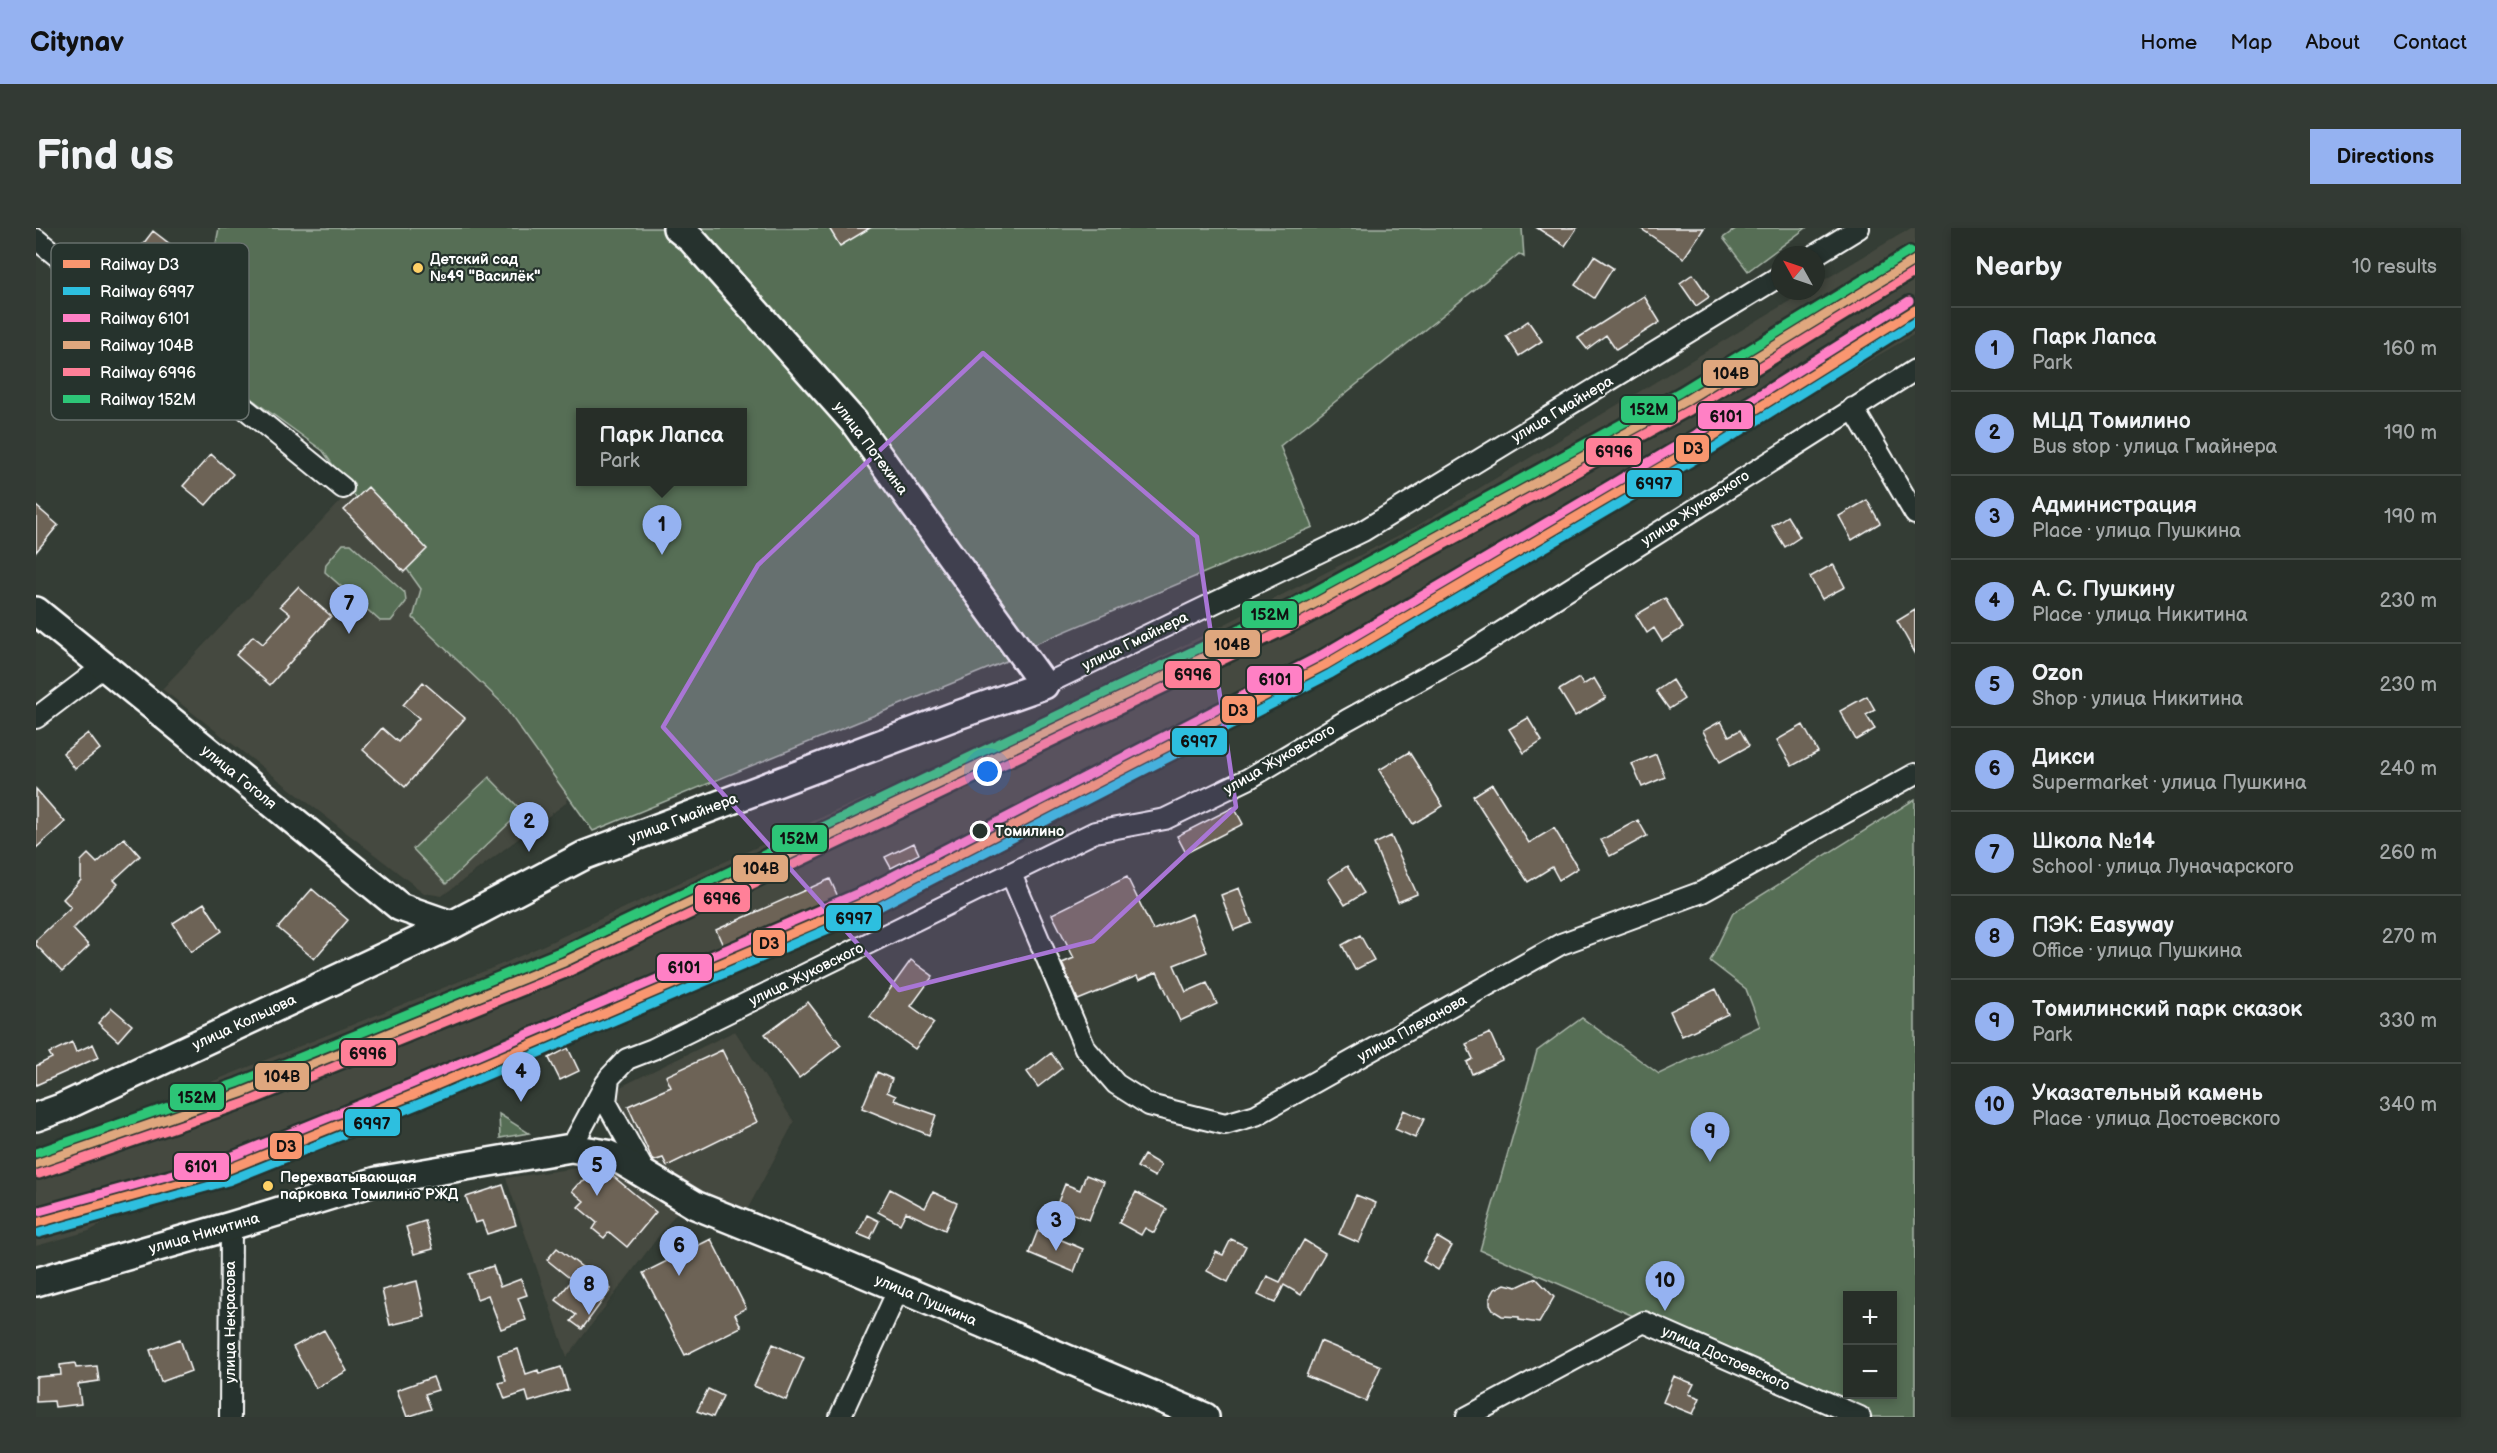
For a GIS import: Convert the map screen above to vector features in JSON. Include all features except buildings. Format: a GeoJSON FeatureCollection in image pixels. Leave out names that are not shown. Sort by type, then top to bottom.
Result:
{"type":"FeatureCollection","features":[{"type":"Feature","properties":{"kind":"street","name":"улица Потехина"},"geometry":{"type":"LineString","coordinates":[[677,228],[692,240],[854,422],[1044,685]]}},
{"type":"Feature","properties":{"kind":"street"},"geometry":{"type":"LineString","coordinates":[[1825,249],[1859,228]]}},
{"type":"Feature","properties":{"kind":"street"},"geometry":{"type":"LineString","coordinates":[[36,239],[51,251]]}},
{"type":"Feature","properties":{"kind":"street","name":"улица Гмайнера"},"geometry":{"type":"LineString","coordinates":[[452,925],[585,855],[955,716],[1044,685],[1363,531],[1771,282]]}},
{"type":"Feature","properties":{"kind":"street","name":"улица Жуковского"},"geometry":{"type":"LineString","coordinates":[[571,1148],[609,1078],[627,1059],[652,1049],[1095,832],[1165,819],[1248,779],[1347,720],[1470,652],[1915,370]]}},
{"type":"Feature","properties":{"kind":"street"},"geometry":{"type":"LineString","coordinates":[[1853,408],[1915,514]]}},
{"type":"Feature","properties":{"kind":"street"},"geometry":{"type":"LineString","coordinates":[[249,412],[343,488]]}},
{"type":"Feature","properties":{"kind":"street","name":"улица Гоголя"},"geometry":{"type":"LineString","coordinates":[[36,611],[400,907],[452,925]]}},
{"type":"Feature","properties":{"kind":"street"},"geometry":{"type":"LineString","coordinates":[[36,718],[103,667]]}},
{"type":"Feature","properties":{"kind":"street","name":"улица Плеханова"},"geometry":{"type":"LineString","coordinates":[[1011,874],[1085,1048],[1116,1084],[1149,1105],[1225,1124],[1256,1115],[1561,944],[1701,892],[1915,774]]}},
{"type":"Feature","properties":{"kind":"street","name":"улица Кольцова"},"geometry":{"type":"LineString","coordinates":[[36,1117],[61,1108],[452,925]]}},
{"type":"Feature","properties":{"kind":"street"},"geometry":{"type":"LineString","coordinates":[[609,1078],[606,1101],[649,1178]]}},
{"type":"Feature","properties":{"kind":"street","name":"улица Никитина"},"geometry":{"type":"LineString","coordinates":[[36,1282],[377,1181],[571,1148],[608,1155],[649,1178]]}},
{"type":"Feature","properties":{"kind":"street","name":"улица Пушкина"},"geometry":{"type":"LineString","coordinates":[[649,1178],[694,1205],[899,1288],[1205,1417]]}},
{"type":"Feature","properties":{"kind":"street","name":"улица Некрасова"},"geometry":{"type":"LineString","coordinates":[[230,1417],[231,1226]]}},
{"type":"Feature","properties":{"kind":"street"},"geometry":{"type":"LineString","coordinates":[[840,1417],[899,1288]]}},
{"type":"Feature","properties":{"kind":"street","name":"улица Достоевского"},"geometry":{"type":"LineString","coordinates":[[1467,1417],[1644,1322],[1860,1417]]}},
{"type":"Feature","properties":{"kind":"highlighted area"},"geometry":{"type":"Polygon","coordinates":[[[983,353],[1197,537],[1236,807],[1093,941],[899,990],[663,727],[758,565],[983,353]]]}},
{"type":"Feature","properties":{"kind":"shaded area"},"geometry":{"type":"Polygon","coordinates":[[[1911,228],[1915,228],[1915,334],[1465,595],[1028,837],[449,1090],[224,1180],[111,1219],[89,1231],[36,1246],[36,1153],[507,962],[833,812],[992,743],[1415,527],[1791,300],[1825,300],[1825,280],[1911,228]]]}},
{"type":"Feature","properties":{"kind":"shaded area"},"geometry":{"type":"Polygon","coordinates":[[[360,480],[577,774],[566,803],[442,896],[424,893],[162,689],[360,480]]]}},
{"type":"Feature","properties":{"kind":"shaded area"},"geometry":{"type":"Polygon","coordinates":[[[735,1031],[794,1122],[747,1210],[654,1170],[614,1090],[735,1031]]]}},
{"type":"Feature","properties":{"kind":"shaded area"},"geometry":{"type":"Polygon","coordinates":[[[577,1168],[613,1174],[680,1208],[567,1357],[506,1178],[577,1168]]]}},
{"type":"Feature","properties":{"kind":"green space"},"geometry":{"type":"Polygon","coordinates":[[[219,228],[1522,228],[1524,257],[1519,254],[1280,446],[1313,527],[1009,655],[1011,659],[593,831],[501,702],[413,618],[421,589],[323,451],[249,397],[249,243],[216,243],[219,228]]]}},
{"type":"Feature","properties":{"kind":"green space"},"geometry":{"type":"Polygon","coordinates":[[[1737,228],[1806,228],[1782,246],[1771,246],[1771,254],[1748,271],[1723,238],[1737,228]]]}},
{"type":"Feature","properties":{"kind":"green space"},"geometry":{"type":"Polygon","coordinates":[[[343,544],[351,544],[405,593],[406,602],[391,621],[380,621],[325,572],[326,564],[343,544]]]}},
{"type":"Feature","properties":{"kind":"green space"},"geometry":{"type":"Polygon","coordinates":[[[489,777],[522,811],[446,884],[413,849],[489,777]]]}},
{"type":"Feature","properties":{"kind":"green space"},"geometry":{"type":"Polygon","coordinates":[[[1915,799],[1915,1417],[1868,1417],[1480,1250],[1537,1051],[1582,1018],[1659,1074],[1760,1026],[1746,989],[1710,961],[1733,913],[1915,799]]]}},
{"type":"Feature","properties":{"kind":"green space"},"geometry":{"type":"Polygon","coordinates":[[[499,1114],[529,1133],[500,1138],[499,1114]]]}},
{"type":"Feature","properties":{"kind":"rail line","name":"152М"},"geometry":{"type":"LineString","coordinates":[[36,1153],[237,1083],[560,952],[1292,604],[1680,392],[1910,251]]}},
{"type":"Feature","properties":{"kind":"rail line","name":"104В"},"geometry":{"type":"LineString","coordinates":[[36,1164],[241,1093],[564,962],[1297,613],[1685,401],[1915,260]]}},
{"type":"Feature","properties":{"kind":"rail line","name":"6996"},"geometry":{"type":"LineString","coordinates":[[39,1174],[245,1103],[568,972],[1302,622],[1690,410],[1915,272]]}},
{"type":"Feature","properties":{"kind":"rail line","name":"6101"},"geometry":{"type":"LineString","coordinates":[[36,1212],[221,1161],[411,1084],[866,890],[1320,656],[1697,434],[1909,301]]}},
{"type":"Feature","properties":{"kind":"rail line","name":"D3"},"geometry":{"type":"LineString","coordinates":[[36,1223],[224,1171],[415,1094],[870,900],[1325,665],[1702,443],[1915,310]]}},
{"type":"Feature","properties":{"kind":"rail line","name":"6997"},"geometry":{"type":"LineString","coordinates":[[39,1233],[228,1181],[419,1104],[875,909],[1330,674],[1707,452],[1915,322]]}},
{"type":"Feature","properties":{"kind":"place","name":"Детский сад №49 \"Василёк\""},"geometry":{"type":"Point","coordinates":[418,268]}},
{"type":"Feature","properties":{"kind":"place","name":"Парк Лапса"},"geometry":{"type":"Point","coordinates":[662,555]}},
{"type":"Feature","properties":{"kind":"place","name":"Школа №14"},"geometry":{"type":"Point","coordinates":[349,634]}},
{"type":"Feature","properties":{"kind":"place","name":"Томилино"},"geometry":{"type":"Point","coordinates":[980,831]}},
{"type":"Feature","properties":{"kind":"place","name":"МЦД Томилино"},"geometry":{"type":"Point","coordinates":[529,852]}},
{"type":"Feature","properties":{"kind":"place","name":"А. С. Пушкину"},"geometry":{"type":"Point","coordinates":[521,1102]}},
{"type":"Feature","properties":{"kind":"place","name":"Томилинский парк сказок"},"geometry":{"type":"Point","coordinates":[1710,1162]}},
{"type":"Feature","properties":{"kind":"place","name":"Перехватывающая парковка Томилино РЖД"},"geometry":{"type":"Point","coordinates":[268,1186]}},
{"type":"Feature","properties":{"kind":"place","name":"Ozon"},"geometry":{"type":"Point","coordinates":[597,1196]}},
{"type":"Feature","properties":{"kind":"place","name":"Администрация"},"geometry":{"type":"Point","coordinates":[1056,1251]}},
{"type":"Feature","properties":{"kind":"place","name":"Дикси"},"geometry":{"type":"Point","coordinates":[679,1276]}},
{"type":"Feature","properties":{"kind":"place","name":"Указательный камень"},"geometry":{"type":"Point","coordinates":[1665,1311]}},
{"type":"Feature","properties":{"kind":"place","name":"ПЭК: Easyway"},"geometry":{"type":"Point","coordinates":[589,1315]}}]}
